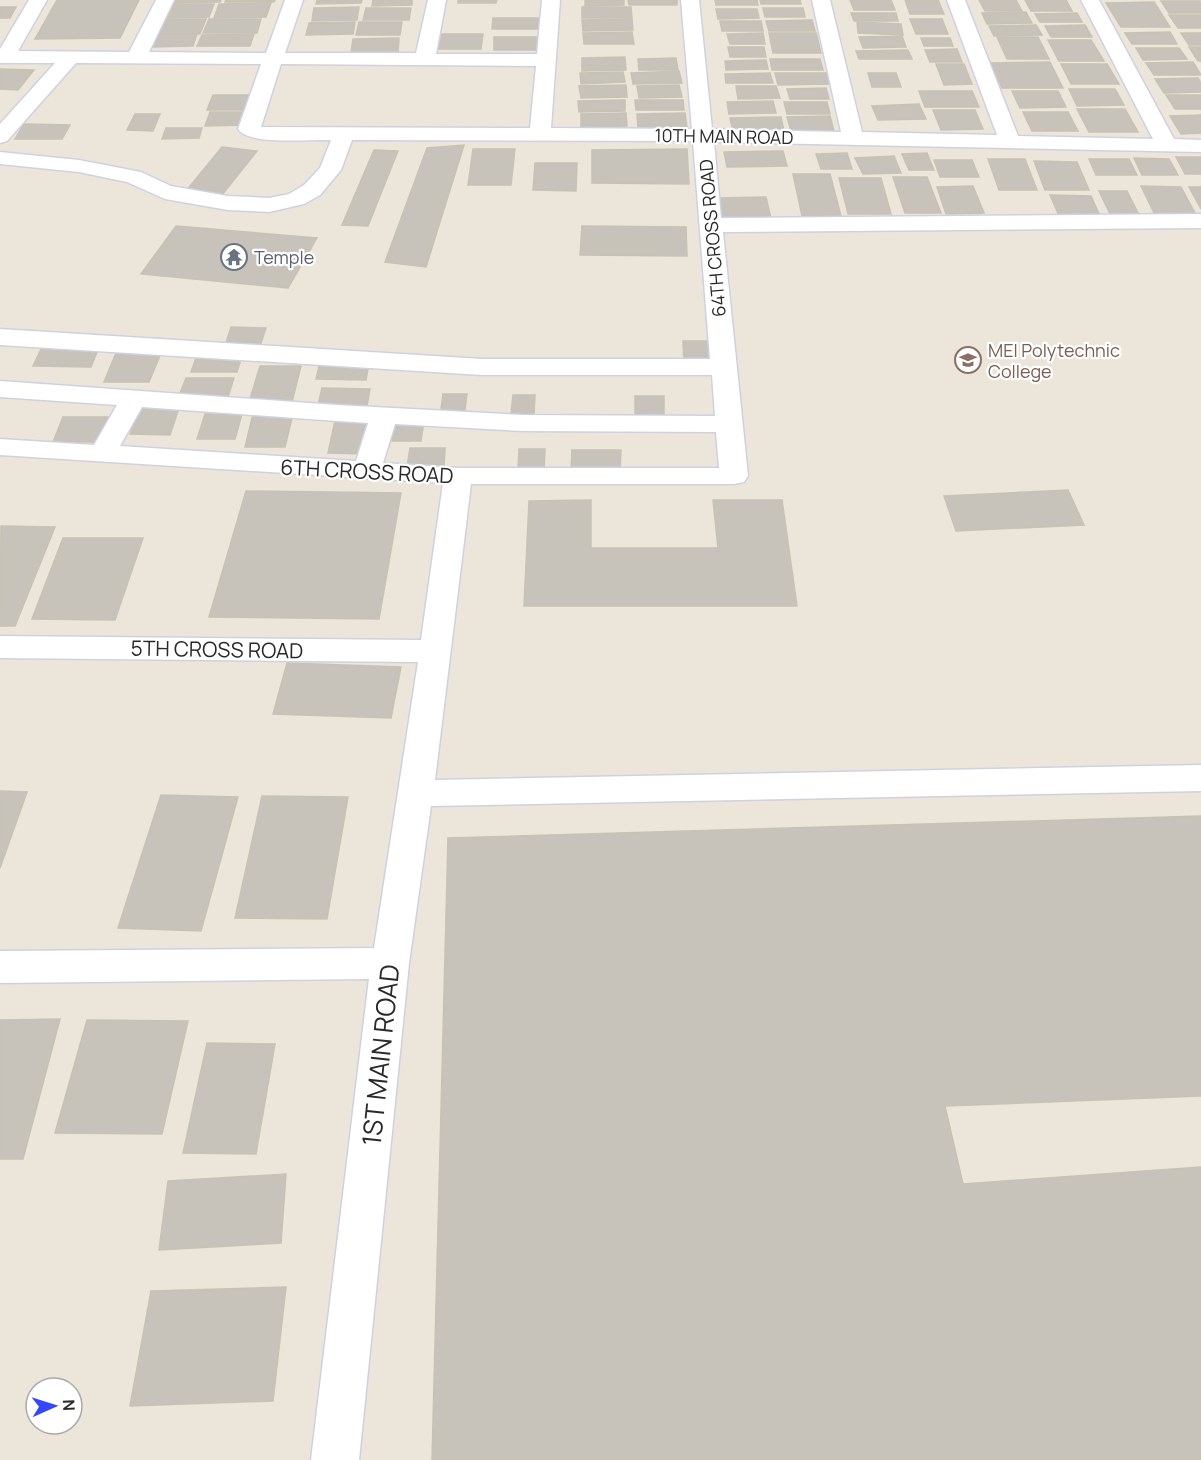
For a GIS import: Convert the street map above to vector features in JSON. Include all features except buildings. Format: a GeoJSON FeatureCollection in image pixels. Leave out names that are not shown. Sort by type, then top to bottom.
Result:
{"type":"FeatureCollection","features":[{"type":"Feature","properties":{"kind":"street"},"geometry":{"type":"LineString","coordinates":[[2,57],[38,0]]}},
{"type":"Feature","properties":{"kind":"street"},"geometry":{"type":"LineString","coordinates":[[136,58],[165,0]]}},
{"type":"Feature","properties":{"kind":"street"},"geometry":{"type":"LineString","coordinates":[[273,60],[294,0]]}},
{"type":"Feature","properties":{"kind":"street"},"geometry":{"type":"LineString","coordinates":[[425,58],[437,0]]}},
{"type":"Feature","properties":{"kind":"street"},"geometry":{"type":"LineString","coordinates":[[540,134],[551,0]]}},
{"type":"Feature","properties":{"kind":"street","name":"64TH CROSS ROAD"},"geometry":{"type":"LineString","coordinates":[[690,0],[734,476]]}},
{"type":"Feature","properties":{"kind":"street"},"geometry":{"type":"LineString","coordinates":[[821,0],[853,138]]}},
{"type":"Feature","properties":{"kind":"street"},"geometry":{"type":"LineString","coordinates":[[956,0],[1010,142]]}},
{"type":"Feature","properties":{"kind":"street"},"geometry":{"type":"LineString","coordinates":[[1090,0],[1167,146]]}},
{"type":"Feature","properties":{"kind":"street"},"geometry":{"type":"LineString","coordinates":[[2,57],[546,60]]}},
{"type":"Feature","properties":{"kind":"street"},"geometry":{"type":"LineString","coordinates":[[0,137],[70,57]]}},
{"type":"Feature","properties":{"kind":"street","name":"10TH MAIN ROAD"},"geometry":{"type":"LineString","coordinates":[[273,60],[248,129],[267,134],[702,135],[1201,146]]}},
{"type":"Feature","properties":{"kind":"street"},"geometry":{"type":"LineString","coordinates":[[0,158],[79,166],[133,177],[165,192],[228,203],[269,205],[296,199],[312,190],[330,170],[344,133]]}},
{"type":"Feature","properties":{"kind":"street"},"geometry":{"type":"LineString","coordinates":[[711,225],[1201,221]]}},
{"type":"Feature","properties":{"kind":"street"},"geometry":{"type":"LineString","coordinates":[[0,338],[482,367],[724,367]]}},
{"type":"Feature","properties":{"kind":"street"},"geometry":{"type":"LineString","coordinates":[[0,389],[522,423],[729,424]]}},
{"type":"Feature","properties":{"kind":"street"},"geometry":{"type":"LineString","coordinates":[[102,455],[134,398]]}},
{"type":"Feature","properties":{"kind":"street"},"geometry":{"type":"LineString","coordinates":[[367,471],[384,415]]}},
{"type":"Feature","properties":{"kind":"street","name":"6TH CROSS ROAD"},"geometry":{"type":"LineString","coordinates":[[0,447],[458,476],[734,476]]}},
{"type":"Feature","properties":{"kind":"street","name":"1ST MAIN ROAD"},"geometry":{"type":"LineString","coordinates":[[335,1460],[390,963],[416,793],[458,476]]}},
{"type":"Feature","properties":{"kind":"street","name":"5TH CROSS ROAD"},"geometry":{"type":"LineString","coordinates":[[0,647],[434,651]]}},
{"type":"Feature","properties":{"kind":"street"},"geometry":{"type":"LineString","coordinates":[[416,793],[1201,778]]}},
{"type":"Feature","properties":{"kind":"street"},"geometry":{"type":"LineString","coordinates":[[0,967],[390,963]]}},
{"type":"Feature","properties":{"kind":"place","name":"Temple"},"geometry":{"type":"Point","coordinates":[234,257]}},
{"type":"Feature","properties":{"kind":"place","name":"MEI Polytechnic College"},"geometry":{"type":"Point","coordinates":[968,360]}}]}
